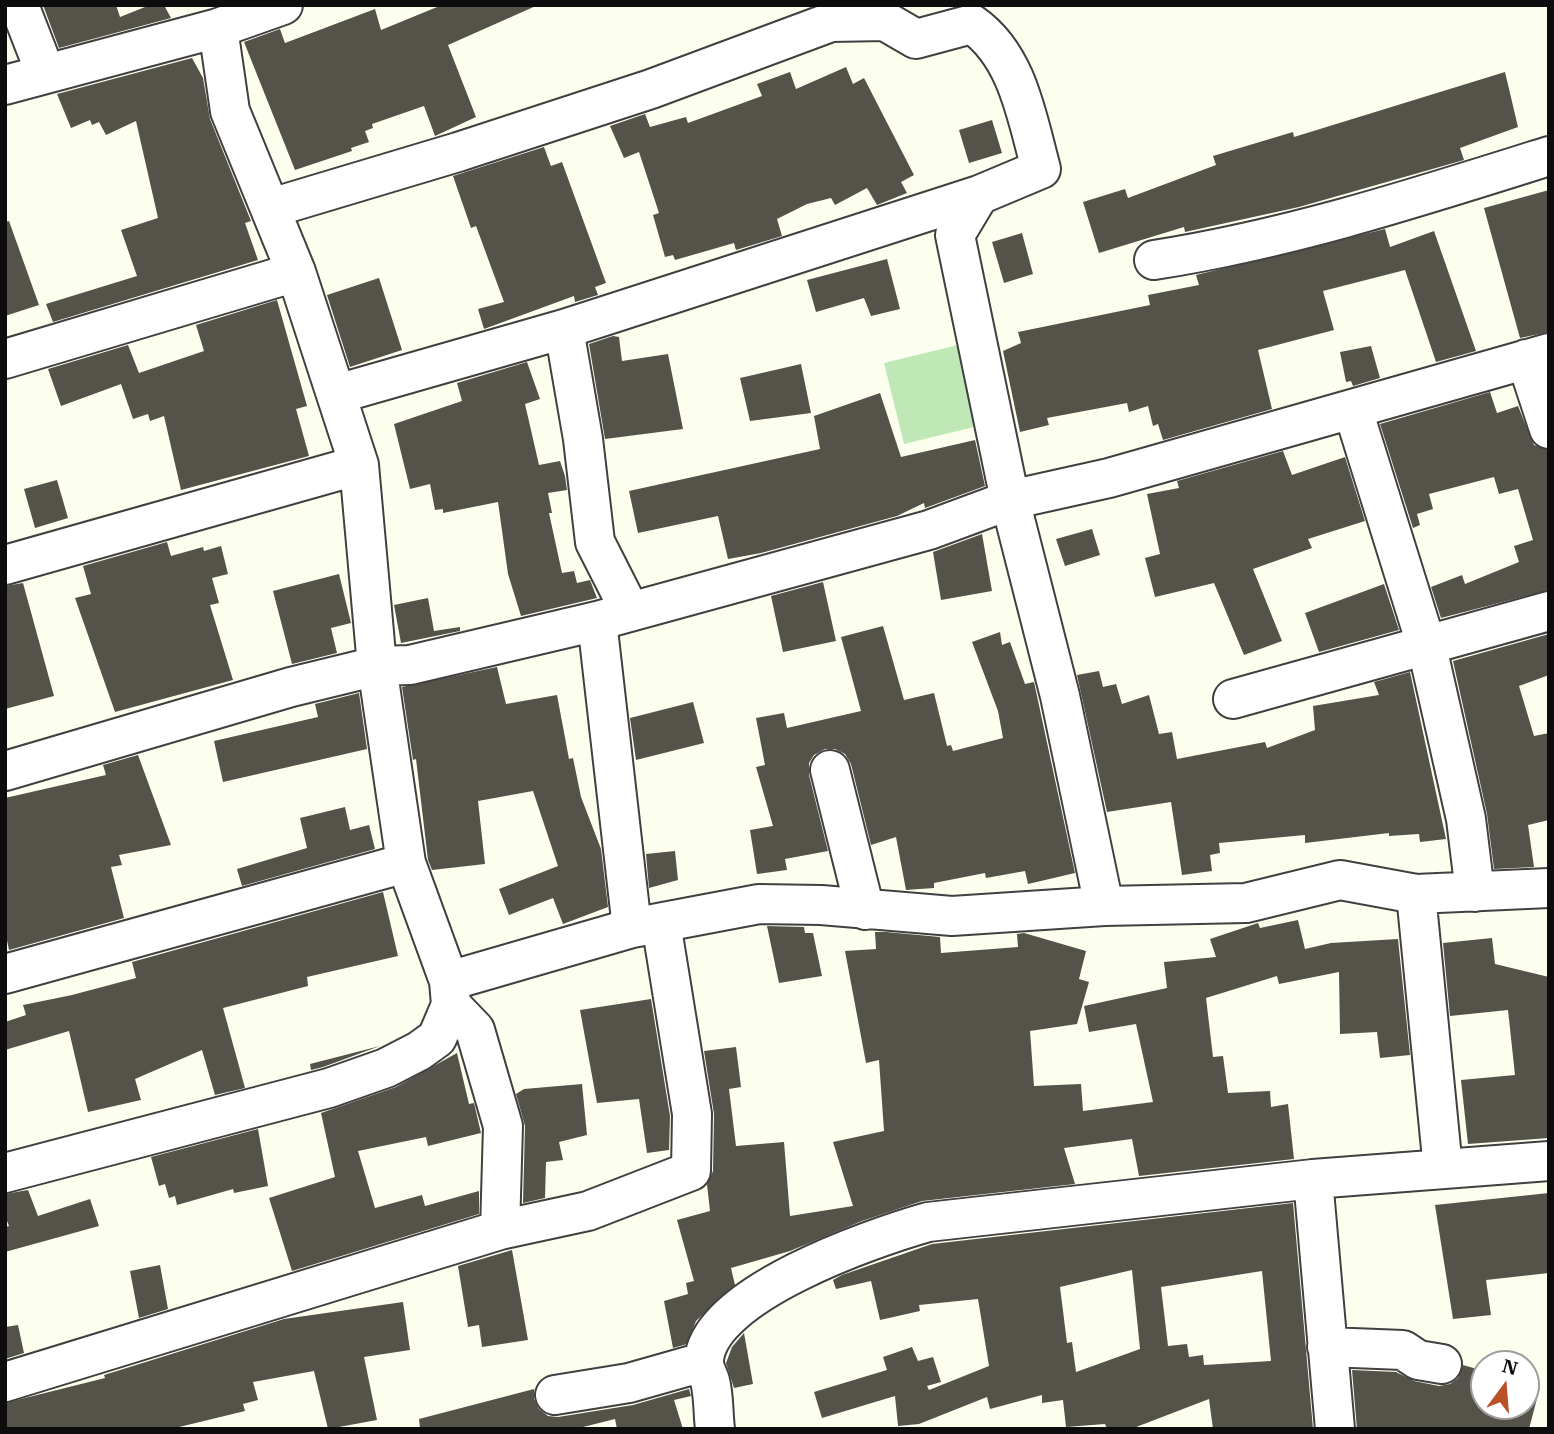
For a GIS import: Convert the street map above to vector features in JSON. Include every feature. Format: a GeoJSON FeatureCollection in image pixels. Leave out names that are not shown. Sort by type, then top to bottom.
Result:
{"type":"FeatureCollection","features":[{"type":"Feature","properties":{"kind":"street"},"geometry":{"type":"LineString","coordinates":[[19,5],[45,72]]}},
{"type":"Feature","properties":{"kind":"street"},"geometry":{"type":"LineString","coordinates":[[5,85],[248,13],[230,111],[296,272],[359,465],[377,666],[406,863],[450,993],[475,1030],[503,1126],[500,1230]]}},
{"type":"Feature","properties":{"kind":"street"},"geometry":{"type":"LineString","coordinates":[[271,208],[458,152],[651,89],[831,22],[885,21],[916,39],[972,24],[986,34],[1006,60],[1041,169],[979,195],[564,329],[337,394]]}},
{"type":"Feature","properties":{"kind":"street"},"geometry":{"type":"LineString","coordinates":[[1154,260],[1245,245],[1395,205],[1549,156]]}},
{"type":"Feature","properties":{"kind":"street"},"geometry":{"type":"LineString","coordinates":[[979,195],[956,235],[1010,500],[1060,696],[1104,906]]}},
{"type":"Feature","properties":{"kind":"street"},"geometry":{"type":"LineString","coordinates":[[5,359],[296,272]]}},
{"type":"Feature","properties":{"kind":"street"},"geometry":{"type":"LineString","coordinates":[[5,1382],[500,1230],[588,1212],[691,1171],[692,1114],[647,925],[613,616],[595,542],[583,439],[564,329]]}},
{"type":"Feature","properties":{"kind":"street"},"geometry":{"type":"LineString","coordinates":[[5,771],[161,723],[377,666],[410,665],[613,616],[929,530],[1010,500],[1109,478],[1220,444],[1353,410],[1538,356],[1549,429]]}},
{"type":"Feature","properties":{"kind":"street"},"geometry":{"type":"LineString","coordinates":[[1353,410],[1427,647],[1466,820],[1475,892]]}},
{"type":"Feature","properties":{"kind":"street"},"geometry":{"type":"LineString","coordinates":[[5,565],[359,465]]}},
{"type":"Feature","properties":{"kind":"street"},"geometry":{"type":"LineString","coordinates":[[1233,699],[1549,611]]}},
{"type":"Feature","properties":{"kind":"street"},"geometry":{"type":"LineString","coordinates":[[830,770],[865,910]]}},
{"type":"Feature","properties":{"kind":"street"},"geometry":{"type":"LineString","coordinates":[[5,974],[406,863]]}},
{"type":"Feature","properties":{"kind":"street"},"geometry":{"type":"LineString","coordinates":[[450,993],[647,925],[759,904],[821,905],[952,916],[1104,906],[1246,903],[1340,880],[1416,894],[1549,888]]}},
{"type":"Feature","properties":{"kind":"street"},"geometry":{"type":"LineString","coordinates":[[1416,894],[1443,1169]]}},
{"type":"Feature","properties":{"kind":"street"},"geometry":{"type":"LineString","coordinates":[[5,1173],[329,1088],[386,1068],[437,1038],[450,993]]}},
{"type":"Feature","properties":{"kind":"street"},"geometry":{"type":"LineString","coordinates":[[715,1429],[710,1382],[703,1362],[712,1332],[779,1281],[808,1264],[885,1235],[928,1222],[1313,1179],[1549,1161]]}},
{"type":"Feature","properties":{"kind":"street"},"geometry":{"type":"LineString","coordinates":[[1313,1179],[1335,1429]]}},
{"type":"Feature","properties":{"kind":"street"},"geometry":{"type":"LineString","coordinates":[[1327,1347],[1403,1350],[1418,1360],[1442,1364]]}},
{"type":"Feature","properties":{"kind":"street"},"geometry":{"type":"LineString","coordinates":[[555,1395],[629,1383],[703,1362]]}},
{"type":"Feature","properties":{"kind":"green space"},"geometry":{"type":"Polygon","coordinates":[[[962,344],[982,425],[904,444],[884,363],[962,344]]]}},
{"type":"Feature","properties":{"kind":"building"},"geometry":{"type":"Polygon","coordinates":[[[43,5],[116,5],[120,17],[150,5],[164,5],[171,18],[59,48],[43,5]]]}},
{"type":"Feature","properties":{"kind":"building"},"geometry":{"type":"Polygon","coordinates":[[[442,5],[538,5],[448,45],[476,117],[435,136],[424,106],[372,124],[373,128],[365,131],[369,142],[351,148],[352,151],[295,170],[244,42],[280,29],[285,43],[375,9],[381,30],[442,5]]]}},
{"type":"Feature","properties":{"kind":"building"},"geometry":{"type":"Polygon","coordinates":[[[192,58],[203,78],[210,119],[251,221],[245,223],[258,260],[53,322],[46,304],[137,276],[121,230],[158,218],[136,121],[106,135],[99,122],[92,125],[90,120],[71,128],[57,94],[192,58]]]}},
{"type":"Feature","properties":{"kind":"building"},"geometry":{"type":"Polygon","coordinates":[[[846,67],[853,84],[864,78],[914,175],[901,182],[907,193],[877,205],[867,188],[835,205],[831,198],[807,204],[777,219],[782,236],[736,250],[734,243],[675,260],[673,255],[665,257],[653,215],[659,213],[639,152],[624,158],[610,126],[645,114],[650,127],[686,117],[688,123],[762,96],[757,84],[790,72],[796,89],[846,67]]]}},
{"type":"Feature","properties":{"kind":"building"},"geometry":{"type":"Polygon","coordinates":[[[1505,72],[1518,127],[1460,148],[1464,160],[1299,207],[1185,232],[1184,227],[1099,253],[1083,202],[1125,189],[1128,198],[1216,165],[1213,156],[1293,132],[1294,137],[1505,72]]]}},
{"type":"Feature","properties":{"kind":"building"},"geometry":{"type":"Polygon","coordinates":[[[992,120],[1002,153],[969,163],[959,130],[992,120]]]}},
{"type":"Feature","properties":{"kind":"building"},"geometry":{"type":"Polygon","coordinates":[[[544,147],[551,166],[562,162],[606,283],[595,287],[598,295],[575,302],[574,296],[484,329],[478,309],[504,302],[476,226],[471,228],[453,176],[544,147]]]}},
{"type":"Feature","properties":{"kind":"building"},"geometry":{"type":"Polygon","coordinates":[[[1549,190],[1549,332],[1520,338],[1484,208],[1549,190]]]}},
{"type":"Feature","properties":{"kind":"building"},"geometry":{"type":"Polygon","coordinates":[[[9,221],[39,305],[5,316],[5,222],[9,221]]]}},
{"type":"Feature","properties":{"kind":"building"},"geometry":{"type":"Polygon","coordinates":[[[1385,229],[1390,247],[1434,231],[1476,351],[1436,362],[1405,270],[1323,291],[1334,330],[1258,350],[1272,409],[1163,440],[1158,424],[1153,426],[1148,406],[1129,412],[1127,403],[1047,418],[1049,425],[1020,432],[1003,351],[1021,343],[1018,332],[1150,305],[1148,295],[1199,285],[1196,275],[1385,229]]]}},
{"type":"Feature","properties":{"kind":"building"},"geometry":{"type":"Polygon","coordinates":[[[1022,233],[1033,274],[1004,283],[992,242],[1022,233]]]}},
{"type":"Feature","properties":{"kind":"building"},"geometry":{"type":"Polygon","coordinates":[[[887,259],[900,309],[871,316],[864,298],[816,312],[807,280],[887,259]]]}},
{"type":"Feature","properties":{"kind":"building"},"geometry":{"type":"Polygon","coordinates":[[[379,278],[402,350],[350,367],[327,295],[379,278]]]}},
{"type":"Feature","properties":{"kind":"building"},"geometry":{"type":"Polygon","coordinates":[[[277,300],[307,406],[296,409],[309,456],[181,490],[164,416],[150,421],[148,414],[133,419],[121,384],[61,406],[48,369],[128,345],[139,373],[204,351],[196,325],[277,300]]]}},
{"type":"Feature","properties":{"kind":"building"},"geometry":{"type":"Polygon","coordinates":[[[613,336],[619,337],[622,361],[668,354],[683,429],[605,439],[589,344],[613,336]]]}},
{"type":"Feature","properties":{"kind":"building"},"geometry":{"type":"Polygon","coordinates":[[[1371,346],[1380,378],[1353,386],[1351,381],[1346,382],[1340,352],[1371,346]]]}},
{"type":"Feature","properties":{"kind":"building"},"geometry":{"type":"Polygon","coordinates":[[[527,362],[540,399],[525,404],[539,465],[560,461],[565,476],[567,490],[548,493],[552,513],[549,513],[562,573],[574,571],[577,583],[590,580],[597,598],[521,616],[508,574],[498,502],[443,513],[443,509],[435,510],[430,484],[410,489],[394,424],[462,401],[457,383],[527,362]]]}},
{"type":"Feature","properties":{"kind":"building"},"geometry":{"type":"Polygon","coordinates":[[[801,364],[811,413],[750,421],[740,378],[801,364]]]}},
{"type":"Feature","properties":{"kind":"building"},"geometry":{"type":"Polygon","coordinates":[[[1490,392],[1497,413],[1518,406],[1534,445],[1549,450],[1549,590],[1441,618],[1431,587],[1462,575],[1465,584],[1519,562],[1514,546],[1533,540],[1518,489],[1499,494],[1494,477],[1429,494],[1433,509],[1417,514],[1420,525],[1413,528],[1380,424],[1490,392]]]}},
{"type":"Feature","properties":{"kind":"building"},"geometry":{"type":"Polygon","coordinates":[[[880,393],[901,457],[975,440],[985,486],[925,508],[924,503],[897,516],[761,553],[728,559],[718,516],[638,533],[629,491],[820,449],[814,416],[880,393]]]}},
{"type":"Feature","properties":{"kind":"building"},"geometry":{"type":"Polygon","coordinates":[[[1283,451],[1292,475],[1345,457],[1365,521],[1308,539],[1312,548],[1253,569],[1282,641],[1244,655],[1214,583],[1155,597],[1145,558],[1160,554],[1147,494],[1179,488],[1177,481],[1283,451]]]}},
{"type":"Feature","properties":{"kind":"building"},"geometry":{"type":"Polygon","coordinates":[[[57,480],[68,518],[35,528],[24,489],[57,480]]]}},
{"type":"Feature","properties":{"kind":"building"},"geometry":{"type":"Polygon","coordinates":[[[1092,529],[1100,555],[1065,566],[1056,539],[1092,529]]]}},
{"type":"Feature","properties":{"kind":"building"},"geometry":{"type":"Polygon","coordinates":[[[982,534],[992,591],[941,600],[933,552],[982,534]]]}},
{"type":"Feature","properties":{"kind":"building"},"geometry":{"type":"Polygon","coordinates":[[[167,542],[171,556],[203,547],[204,551],[221,546],[228,574],[212,578],[219,603],[210,605],[233,680],[115,712],[75,598],[91,594],[83,566],[167,542]]]}},
{"type":"Feature","properties":{"kind":"building"},"geometry":{"type":"Polygon","coordinates":[[[339,574],[351,623],[331,628],[337,653],[292,664],[273,591],[339,574]]]}},
{"type":"Feature","properties":{"kind":"building"},"geometry":{"type":"Polygon","coordinates":[[[823,582],[836,641],[783,652],[771,596],[823,582]]]}},
{"type":"Feature","properties":{"kind":"building"},"geometry":{"type":"Polygon","coordinates":[[[23,583],[54,696],[5,709],[5,586],[23,583]]]}},
{"type":"Feature","properties":{"kind":"building"},"geometry":{"type":"Polygon","coordinates":[[[1384,584],[1399,630],[1319,652],[1305,613],[1384,584]]]}},
{"type":"Feature","properties":{"kind":"building"},"geometry":{"type":"Polygon","coordinates":[[[428,598],[434,631],[460,627],[460,631],[401,643],[394,605],[428,598]]]}},
{"type":"Feature","properties":{"kind":"building"},"geometry":{"type":"Polygon","coordinates":[[[883,626],[904,700],[934,693],[947,746],[951,745],[953,751],[1003,738],[998,711],[972,642],[1000,632],[1002,645],[1010,642],[1025,684],[1034,682],[1075,873],[1028,884],[1025,871],[986,878],[985,873],[934,883],[934,888],[906,890],[896,837],[871,845],[851,764],[845,754],[835,749],[825,749],[814,755],[809,763],[809,775],[828,851],[785,859],[787,870],[757,874],[750,830],[773,826],[756,767],[765,765],[756,718],[784,713],[787,728],[861,711],[841,637],[883,626]]]}},
{"type":"Feature","properties":{"kind":"building"},"geometry":{"type":"Polygon","coordinates":[[[1549,634],[1549,675],[1519,686],[1534,736],[1549,733],[1549,820],[1528,825],[1534,867],[1494,869],[1487,814],[1453,661],[1549,634]]]}},
{"type":"Feature","properties":{"kind":"building"},"geometry":{"type":"Polygon","coordinates":[[[497,667],[506,704],[557,695],[569,759],[573,758],[581,797],[601,849],[608,907],[563,924],[553,898],[509,915],[499,889],[558,866],[533,791],[478,801],[485,864],[432,870],[428,860],[416,759],[413,760],[402,687],[497,667]]]}},
{"type":"Feature","properties":{"kind":"building"},"geometry":{"type":"Polygon","coordinates":[[[1099,671],[1103,687],[1116,684],[1122,704],[1149,695],[1159,734],[1172,732],[1177,759],[1265,742],[1267,748],[1315,730],[1313,706],[1379,695],[1374,682],[1410,672],[1446,839],[1420,842],[1419,834],[1389,836],[1389,833],[1305,843],[1305,835],[1219,843],[1220,853],[1210,855],[1212,871],[1182,875],[1171,802],[1107,812],[1077,675],[1099,671]]]}},
{"type":"Feature","properties":{"kind":"building"},"geometry":{"type":"Polygon","coordinates":[[[359,693],[367,749],[223,782],[214,741],[318,717],[315,704],[359,693]]]}},
{"type":"Feature","properties":{"kind":"building"},"geometry":{"type":"Polygon","coordinates":[[[693,702],[704,743],[636,760],[630,718],[693,702]]]}},
{"type":"Feature","properties":{"kind":"building"},"geometry":{"type":"Polygon","coordinates":[[[138,755],[171,845],[119,855],[122,865],[111,867],[124,918],[9,950],[5,931],[5,798],[106,775],[103,765],[138,755]]]}},
{"type":"Feature","properties":{"kind":"building"},"geometry":{"type":"Polygon","coordinates":[[[345,807],[350,830],[369,825],[375,849],[242,886],[237,869],[307,848],[300,818],[345,807]]]}},
{"type":"Feature","properties":{"kind":"building"},"geometry":{"type":"Polygon","coordinates":[[[675,851],[678,880],[649,888],[646,854],[675,851]]]}},
{"type":"Feature","properties":{"kind":"building"},"geometry":{"type":"Polygon","coordinates":[[[383,892],[398,956],[307,977],[308,986],[223,1008],[245,1088],[215,1095],[202,1050],[135,1079],[141,1100],[88,1112],[69,1031],[5,1050],[5,1022],[26,1015],[23,1005],[136,978],[132,962],[383,892]]]}},
{"type":"Feature","properties":{"kind":"building"},"geometry":{"type":"Polygon","coordinates":[[[1298,920],[1305,949],[1331,943],[1398,939],[1410,1055],[1380,1058],[1377,1032],[1340,1034],[1339,972],[1279,984],[1277,976],[1206,998],[1213,1057],[1223,1056],[1228,1093],[1270,1091],[1271,1107],[1288,1104],[1294,1159],[1139,1176],[1132,1139],[1064,1148],[1075,1184],[922,1201],[862,1221],[790,1251],[731,1268],[735,1285],[696,1321],[687,1344],[673,1348],[664,1301],[688,1294],[686,1283],[694,1281],[677,1220],[710,1211],[707,1185],[713,1171],[714,1114],[704,1051],[736,1047],[741,1087],[729,1089],[736,1146],[784,1142],[790,1216],[853,1206],[833,1142],[884,1131],[879,1060],[866,1063],[845,951],[876,949],[875,932],[886,932],[940,937],[941,953],[1018,947],[1017,934],[1024,933],[1086,951],[1079,979],[1089,982],[1077,1024],[1030,1031],[1034,1086],[1081,1084],[1083,1111],[1153,1102],[1136,1024],[1089,1032],[1084,1006],[1167,988],[1164,962],[1216,957],[1210,939],[1258,923],[1260,928],[1298,920]]]}},
{"type":"Feature","properties":{"kind":"building"},"geometry":{"type":"Polygon","coordinates":[[[767,926],[804,927],[805,933],[813,933],[822,976],[779,983],[767,926]]]}},
{"type":"Feature","properties":{"kind":"building"},"geometry":{"type":"Polygon","coordinates":[[[1492,938],[1495,964],[1549,977],[1549,1138],[1468,1144],[1461,1080],[1515,1075],[1508,1010],[1450,1016],[1443,943],[1492,938]]]}},
{"type":"Feature","properties":{"kind":"building"},"geometry":{"type":"Polygon","coordinates":[[[651,999],[670,1116],[669,1150],[647,1153],[639,1099],[597,1103],[580,1010],[651,999]]]}},
{"type":"Feature","properties":{"kind":"building"},"geometry":{"type":"Polygon","coordinates":[[[380,1046],[323,1067],[311,1070],[310,1064],[380,1046]]]}},
{"type":"Feature","properties":{"kind":"building"},"geometry":{"type":"Polygon","coordinates":[[[457,1053],[469,1104],[474,1103],[481,1133],[428,1146],[426,1137],[358,1151],[375,1208],[422,1195],[425,1206],[479,1191],[479,1214],[292,1271],[269,1198],[335,1177],[321,1113],[396,1087],[457,1053]]]}},
{"type":"Feature","properties":{"kind":"building"},"geometry":{"type":"Polygon","coordinates":[[[582,1084],[587,1135],[559,1142],[563,1160],[546,1162],[545,1198],[523,1203],[525,1126],[516,1094],[524,1089],[582,1084]]]}},
{"type":"Feature","properties":{"kind":"building"},"geometry":{"type":"Polygon","coordinates":[[[258,1129],[268,1186],[234,1193],[233,1189],[177,1205],[175,1196],[169,1198],[165,1184],[159,1186],[151,1157],[258,1129]]]}},
{"type":"Feature","properties":{"kind":"building"},"geometry":{"type":"Polygon","coordinates":[[[28,1190],[38,1216],[90,1199],[99,1226],[5,1252],[5,1227],[9,1226],[5,1216],[5,1194],[28,1190]]]}},
{"type":"Feature","properties":{"kind":"building"},"geometry":{"type":"Polygon","coordinates":[[[1549,1193],[1549,1273],[1486,1280],[1491,1315],[1453,1319],[1435,1205],[1549,1193]]]}},
{"type":"Feature","properties":{"kind":"building"},"geometry":{"type":"Polygon","coordinates":[[[1293,1203],[1313,1429],[1213,1429],[1209,1399],[1131,1429],[1107,1429],[1105,1424],[1066,1427],[1063,1400],[1042,1403],[1042,1395],[990,1409],[987,1397],[919,1424],[898,1426],[895,1396],[822,1418],[814,1392],[887,1370],[883,1357],[912,1347],[918,1361],[933,1357],[941,1382],[927,1386],[929,1390],[989,1366],[978,1299],[919,1305],[920,1311],[880,1320],[871,1281],[836,1289],[833,1280],[842,1275],[932,1244],[1293,1203]],[[1132,1270],[1060,1287],[1067,1343],[1072,1342],[1076,1372],[1140,1349],[1132,1270]],[[1262,1271],[1161,1287],[1168,1346],[1187,1344],[1189,1357],[1203,1355],[1204,1365],[1271,1361],[1262,1271]]]}},
{"type":"Feature","properties":{"kind":"building"},"geometry":{"type":"Polygon","coordinates":[[[512,1250],[528,1340],[482,1347],[479,1325],[468,1327],[458,1266],[512,1250]]]}},
{"type":"Feature","properties":{"kind":"building"},"geometry":{"type":"Polygon","coordinates":[[[160,1265],[168,1309],[139,1318],[130,1271],[160,1265]]]}},
{"type":"Feature","properties":{"kind":"building"},"geometry":{"type":"Polygon","coordinates":[[[403,1302],[410,1350],[364,1357],[377,1420],[328,1429],[314,1371],[253,1382],[258,1400],[243,1404],[245,1411],[171,1429],[5,1429],[5,1403],[105,1378],[104,1375],[284,1319],[403,1302]]]}},
{"type":"Feature","properties":{"kind":"building"},"geometry":{"type":"Polygon","coordinates":[[[18,1325],[24,1353],[5,1359],[5,1327],[18,1325]]]}},
{"type":"Feature","properties":{"kind":"building"},"geometry":{"type":"Polygon","coordinates":[[[744,1333],[753,1384],[734,1388],[726,1363],[732,1347],[744,1333]]]}},
{"type":"Feature","properties":{"kind":"building"},"geometry":{"type":"Polygon","coordinates":[[[1463,1365],[1470,1367],[1470,1420],[1531,1420],[1529,1429],[1357,1429],[1352,1370],[1396,1372],[1414,1381],[1439,1386],[1450,1384],[1458,1378],[1463,1365]]]}},
{"type":"Feature","properties":{"kind":"building"},"geometry":{"type":"Polygon","coordinates":[[[534,1389],[534,1399],[539,1409],[548,1416],[558,1417],[633,1405],[689,1389],[691,1396],[674,1400],[683,1429],[617,1429],[615,1419],[575,1429],[420,1429],[419,1419],[534,1389]]]}}]}
